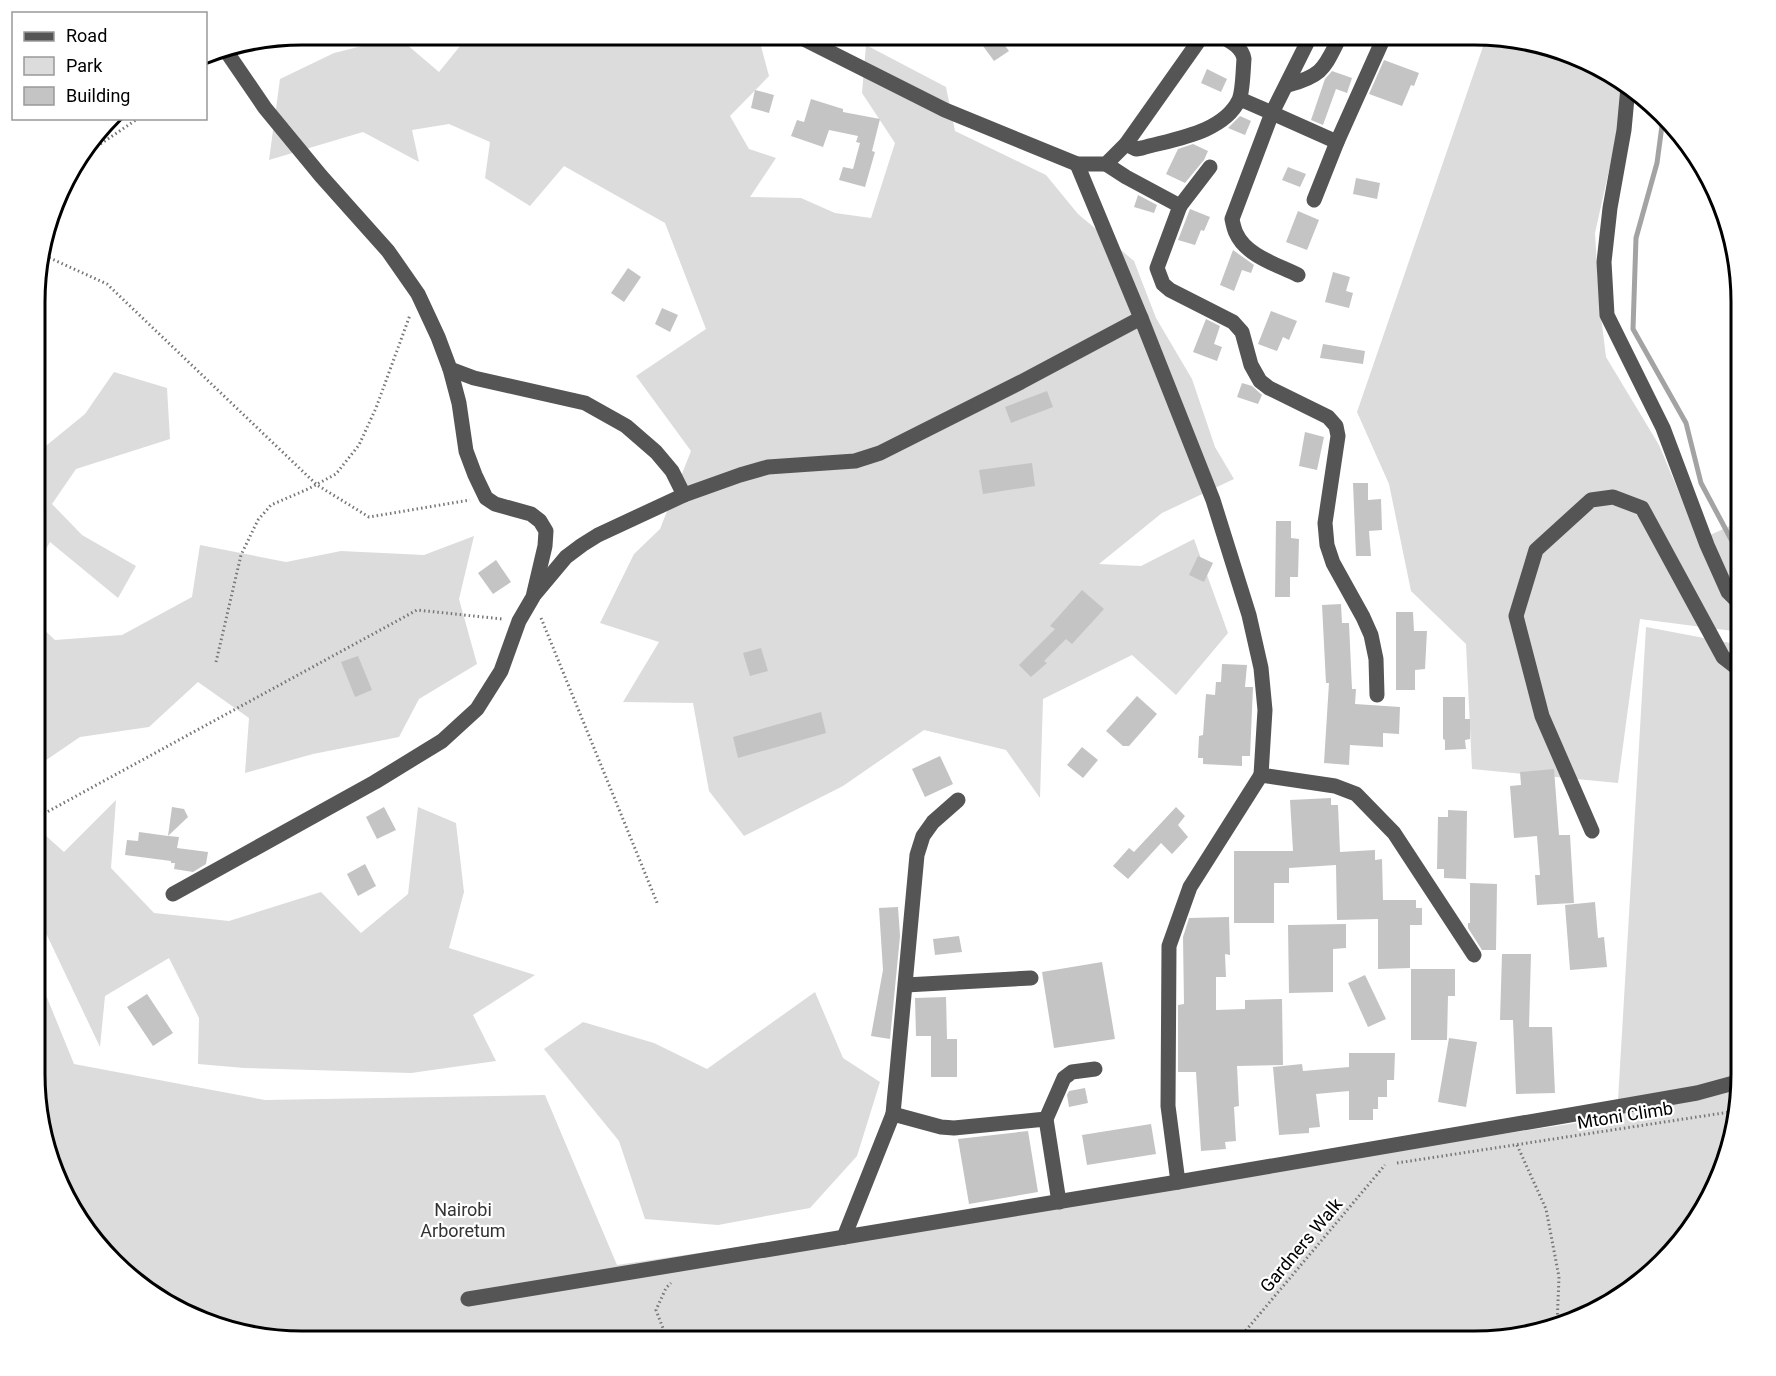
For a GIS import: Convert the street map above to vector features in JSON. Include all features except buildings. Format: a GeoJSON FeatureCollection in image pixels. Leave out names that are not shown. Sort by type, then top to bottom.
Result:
{"type":"FeatureCollection","features":[{"type":"Feature","properties":{"kind":"street"},"geometry":{"type":"LineString","coordinates":[[816,45],[945,110],[1077,164],[1106,164],[1180,206]]}},
{"type":"Feature","properties":{"kind":"street"},"geometry":{"type":"LineString","coordinates":[[1106,164],[1126,144],[1196,45]]}},
{"type":"Feature","properties":{"kind":"street"},"geometry":{"type":"LineString","coordinates":[[1126,144],[1136,149],[1142,148],[1207,129],[1226,118],[1240,99],[1244,59],[1243,52],[1235,45]]}},
{"type":"Feature","properties":{"kind":"street"},"geometry":{"type":"LineString","coordinates":[[1298,276],[1253,253],[1235,232],[1232,219],[1272,113],[1306,45]]}},
{"type":"Feature","properties":{"kind":"street"},"geometry":{"type":"LineString","coordinates":[[1288,85],[1309,79],[1320,71],[1336,45]]}},
{"type":"Feature","properties":{"kind":"street"},"geometry":{"type":"LineString","coordinates":[[1314,200],[1381,45]]}},
{"type":"Feature","properties":{"kind":"street"},"geometry":{"type":"LineString","coordinates":[[229,56],[265,108],[321,176],[388,251],[418,294],[450,369],[459,403],[466,451],[486,498],[495,504],[531,514],[540,521],[546,531],[545,546],[533,597]]}},
{"type":"Feature","properties":{"kind":"street"},"geometry":{"type":"LineString","coordinates":[[225,57],[235,65]]}},
{"type":"Feature","properties":{"kind":"street"},"geometry":{"type":"LineString","coordinates":[[1627,96],[1604,262],[1607,315],[1662,428],[1707,545],[1731,595]]}},
{"type":"Feature","properties":{"kind":"street"},"geometry":{"type":"LineString","coordinates":[[1240,99],[1337,142]]}},
{"type":"Feature","properties":{"kind":"street"},"geometry":{"type":"LineString","coordinates":[[1077,164],[1213,500],[1251,624],[1261,668],[1265,710],[1261,775],[1190,887],[1169,946],[1168,1106],[1178,1182]]}},
{"type":"Feature","properties":{"kind":"street"},"geometry":{"type":"LineString","coordinates":[[1210,167],[1180,206],[1157,268],[1163,284],[1170,291],[1233,322],[1242,332],[1251,365],[1260,381],[1269,388],[1328,417],[1336,426],[1338,436],[1326,523],[1327,545],[1333,563],[1371,635],[1376,659],[1377,695]]}},
{"type":"Feature","properties":{"kind":"street"},"geometry":{"type":"LineString","coordinates":[[173,894],[375,782],[442,741],[477,709],[501,671],[519,621],[533,597],[566,557],[598,535],[684,495],[740,474],[768,467],[855,461],[880,453],[1141,318]]}},
{"type":"Feature","properties":{"kind":"street"},"geometry":{"type":"LineString","coordinates":[[450,369],[474,378],[585,403],[626,426],[656,452],[672,471],[684,495]]}},
{"type":"Feature","properties":{"kind":"street"},"geometry":{"type":"LineString","coordinates":[[1592,831],[1542,716],[1516,616],[1536,550],[1591,500],[1613,497],[1642,508],[1723,657],[1731,663]]}},
{"type":"Feature","properties":{"kind":"street"},"geometry":{"type":"LineString","coordinates":[[1261,775],[1335,786],[1356,794],[1394,833],[1474,955]]}},
{"type":"Feature","properties":{"kind":"street"},"geometry":{"type":"LineString","coordinates":[[844,1237],[893,1114],[917,855],[923,836],[933,822],[958,800]]}},
{"type":"Feature","properties":{"kind":"street"},"geometry":{"type":"LineString","coordinates":[[906,985],[1031,978]]}},
{"type":"Feature","properties":{"kind":"street"},"geometry":{"type":"LineString","coordinates":[[1059,1202],[1046,1119],[1065,1078],[1072,1072],[1095,1069]]}},
{"type":"Feature","properties":{"kind":"street"},"geometry":{"type":"LineString","coordinates":[[468,1299],[1178,1182],[1697,1093],[1730,1084]]}},
{"type":"Feature","properties":{"kind":"street"},"geometry":{"type":"LineString","coordinates":[[893,1114],[954,1128],[1046,1119]]}},
{"type":"Feature","properties":{"kind":"path"},"geometry":{"type":"LineString","coordinates":[[99,145],[136,120]]}},
{"type":"Feature","properties":{"kind":"path"},"geometry":{"type":"LineString","coordinates":[[49,258],[107,284],[317,485],[369,517],[486,498]]}},
{"type":"Feature","properties":{"kind":"path"},"geometry":{"type":"LineString","coordinates":[[216,662],[241,555],[258,520],[271,506],[336,474],[359,445],[376,408],[418,294]]}},
{"type":"Feature","properties":{"kind":"path"},"geometry":{"type":"LineString","coordinates":[[533,597],[658,905]]}},
{"type":"Feature","properties":{"kind":"path"},"geometry":{"type":"LineString","coordinates":[[45,813],[417,610],[519,621]]}},
{"type":"Feature","properties":{"kind":"path","name":"Mtoni Climb"},"geometry":{"type":"LineString","coordinates":[[1557,1316],[1559,1277],[1546,1209],[1517,1145],[1728,1112]]}},
{"type":"Feature","properties":{"kind":"path","name":"Gardners Walk"},"geometry":{"type":"LineString","coordinates":[[1245,1331],[1385,1165]]}},
{"type":"Feature","properties":{"kind":"green space"},"geometry":{"type":"Polygon","coordinates":[[[366,45],[407,45],[439,72],[461,45],[761,45],[769,76],[730,116],[749,149],[776,158],[750,197],[801,198],[835,213],[871,218],[895,143],[862,93],[866,45],[946,87],[955,131],[1046,175],[1078,214],[1134,261],[1156,318],[1192,379],[1215,447],[1234,479],[1162,513],[1099,564],[1141,566],[1194,539],[1228,633],[1176,695],[1132,655],[1043,699],[1040,798],[1006,750],[924,730],[843,786],[744,836],[709,791],[693,703],[623,702],[659,642],[600,623],[634,554],[660,529],[691,451],[636,376],[706,329],[665,223],[564,166],[530,206],[485,178],[490,142],[449,124],[412,130],[419,162],[363,132],[269,160],[280,79],[334,53],[366,45]]]}},
{"type":"Feature","properties":{"kind":"green space"},"geometry":{"type":"Polygon","coordinates":[[[1483,46],[1524,50],[1556,59],[1588,72],[1621,91],[1616,139],[1595,233],[1599,300],[1606,357],[1659,445],[1699,540],[1731,526],[1731,631],[1640,619],[1618,783],[1472,769],[1466,644],[1411,591],[1389,484],[1357,412],[1483,46]]]}},
{"type":"Feature","properties":{"kind":"green space"},"geometry":{"type":"Polygon","coordinates":[[[114,372],[167,388],[170,439],[76,469],[52,504],[82,535],[136,566],[118,598],[50,542],[45,551],[45,447],[85,414],[114,372]]]}},
{"type":"Feature","properties":{"kind":"green space"},"geometry":{"type":"Polygon","coordinates":[[[474,536],[459,599],[477,664],[419,699],[399,737],[313,754],[245,773],[249,718],[198,682],[149,727],[80,737],[45,761],[45,631],[55,640],[122,635],[192,597],[200,545],[286,562],[341,551],[424,555],[474,536]]]}},
{"type":"Feature","properties":{"kind":"green space","name":"Nairobi Arboretum"},"geometry":{"type":"Polygon","coordinates":[[[1646,627],[1731,643],[1731,1074],[1729,1107],[1722,1140],[1704,1188],[1688,1217],[1656,1256],[1617,1288],[1602,1297],[1556,1317],[1524,1326],[1474,1331],[302,1331],[252,1326],[204,1311],[159,1288],[120,1256],[88,1217],[65,1172],[50,1124],[45,1074],[45,993],[74,1064],[265,1100],[545,1095],[617,1265],[1617,1117],[1646,627]]]}},
{"type":"Feature","properties":{"kind":"green space"},"geometry":{"type":"Polygon","coordinates":[[[116,800],[111,868],[154,913],[229,921],[321,892],[361,933],[408,894],[418,807],[456,823],[464,892],[449,948],[535,975],[473,1015],[496,1061],[411,1073],[244,1068],[198,1064],[199,1018],[169,958],[105,996],[100,1047],[45,931],[45,835],[64,852],[116,800]]]}},
{"type":"Feature","properties":{"kind":"green space"},"geometry":{"type":"Polygon","coordinates":[[[815,992],[843,1058],[880,1082],[857,1156],[810,1208],[718,1225],[645,1219],[619,1141],[544,1049],[583,1022],[654,1043],[707,1069],[815,992]]]}},
{"type":"Feature","properties":{"kind":"waterway"},"geometry":{"type":"LineString","coordinates":[[1662,127],[1657,163],[1636,238],[1633,329],[1686,423],[1701,483],[1731,539]]}}]}
